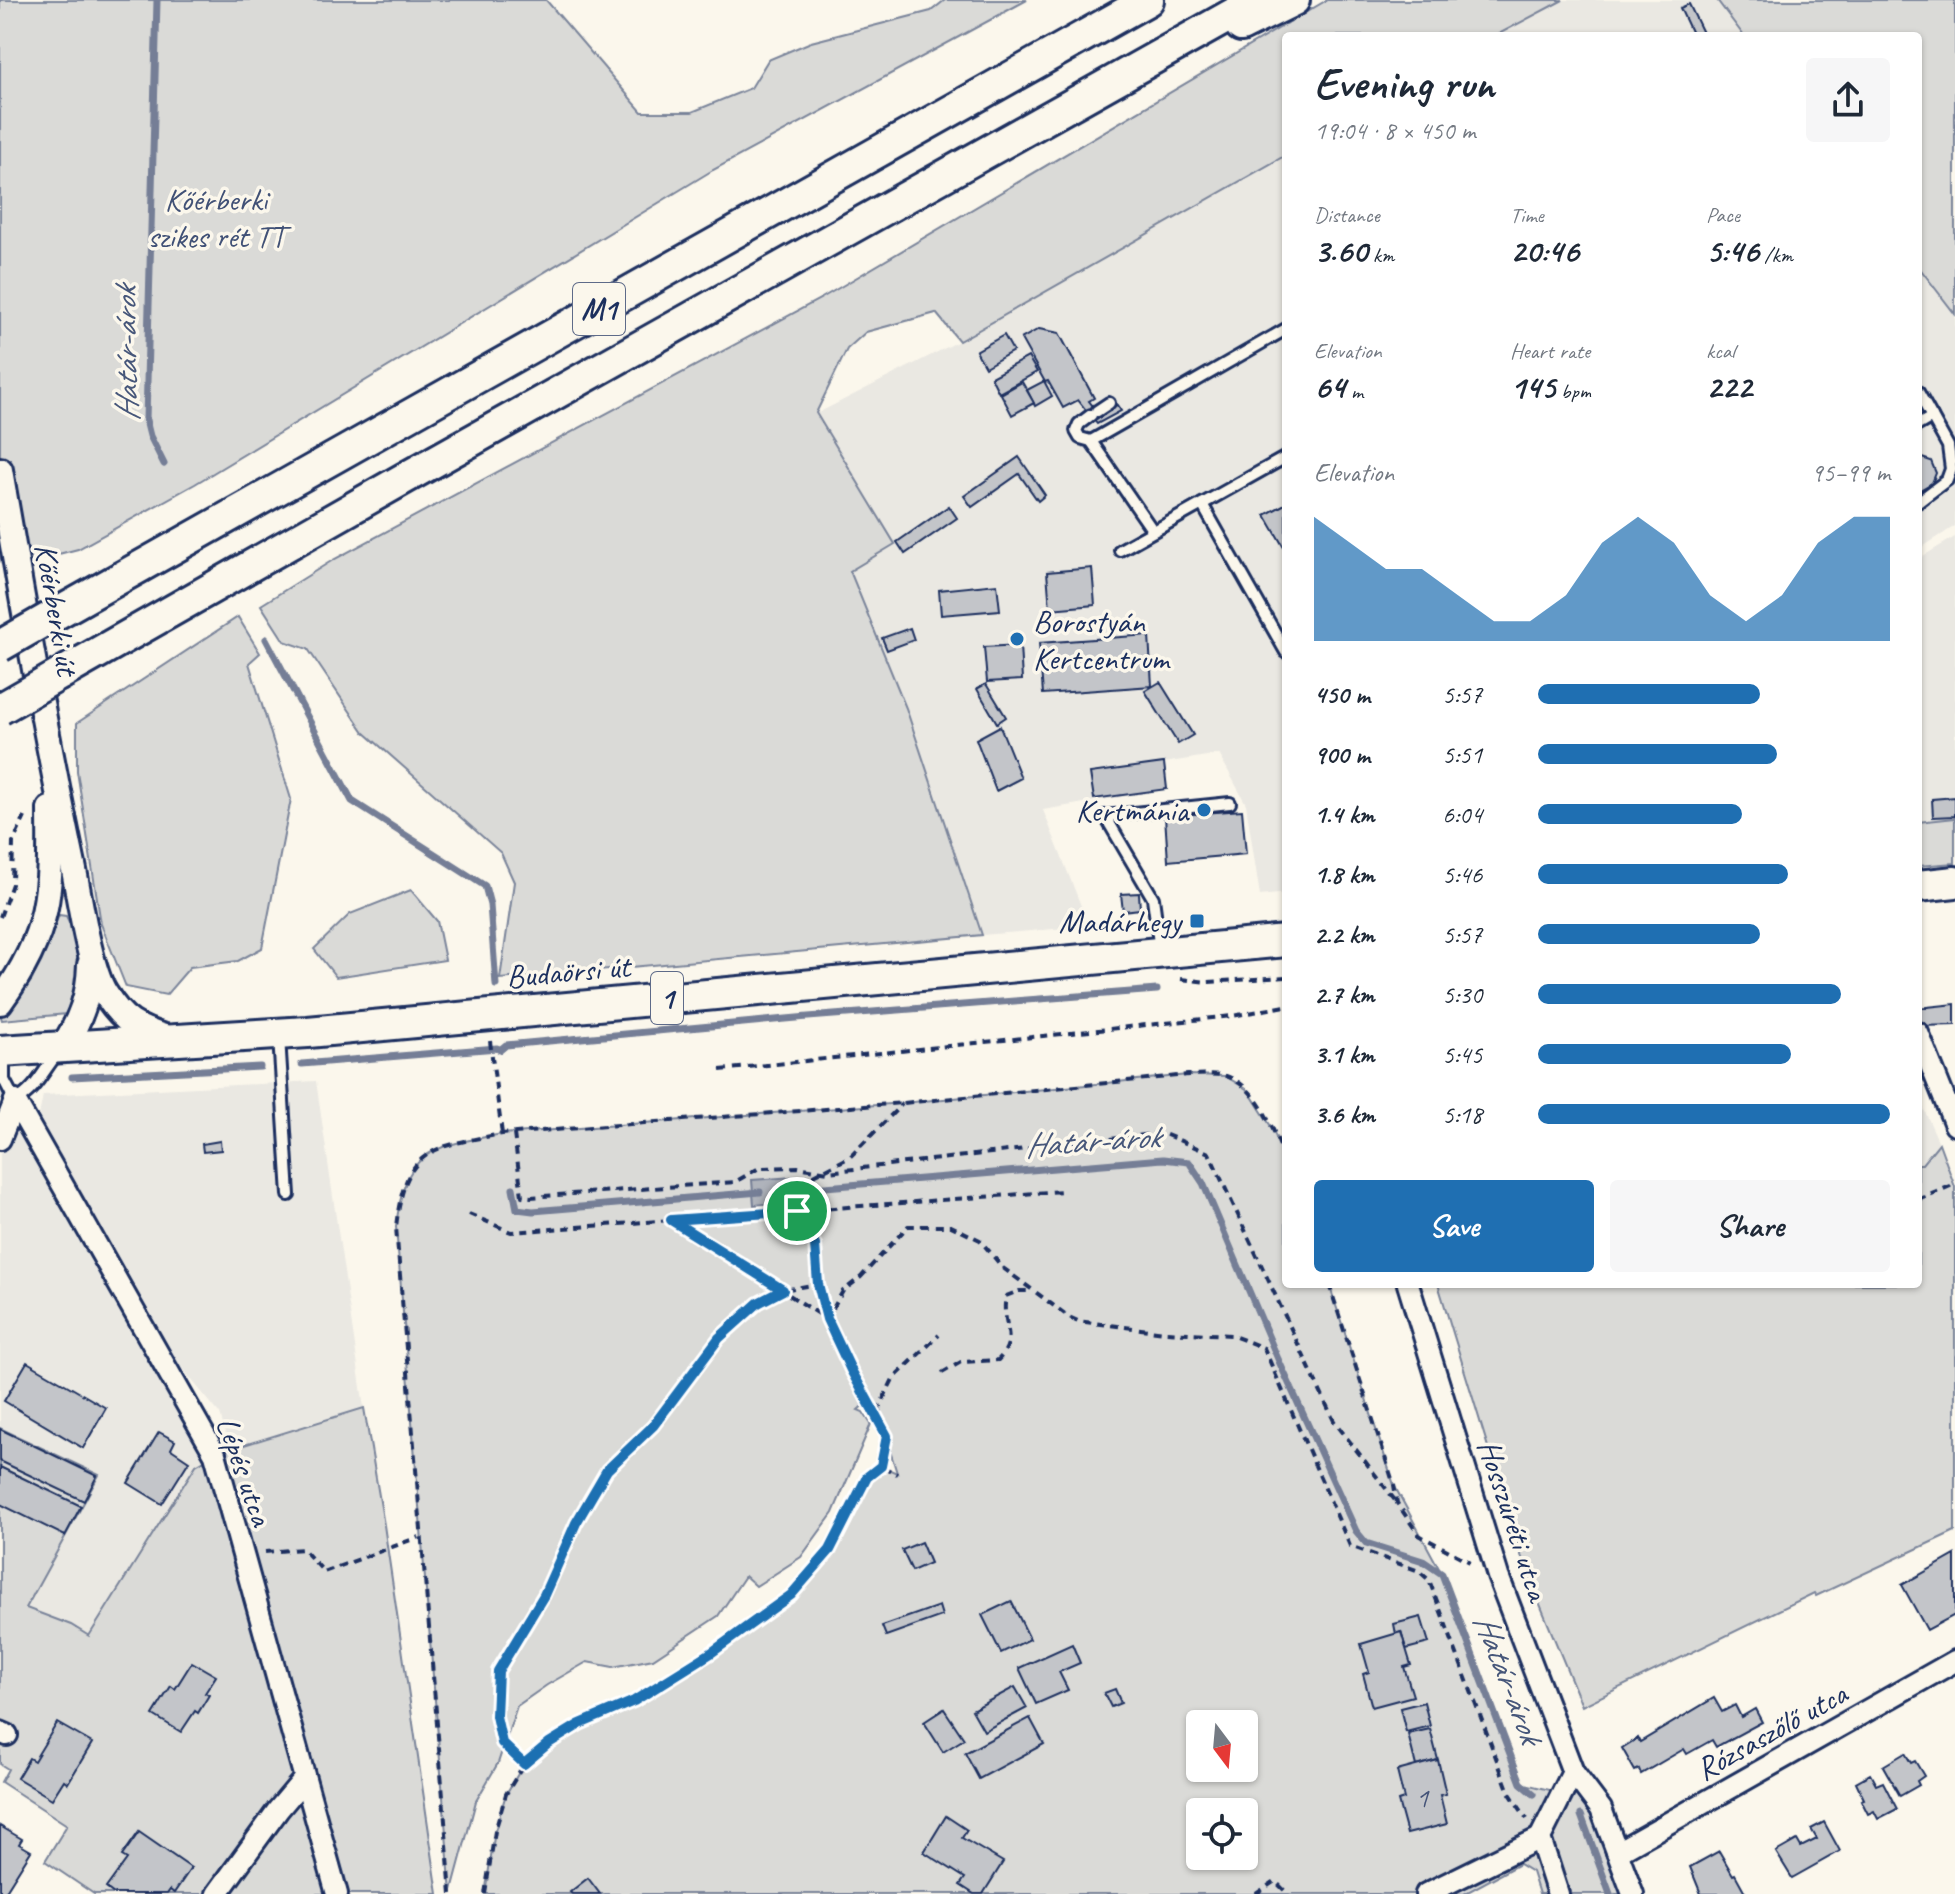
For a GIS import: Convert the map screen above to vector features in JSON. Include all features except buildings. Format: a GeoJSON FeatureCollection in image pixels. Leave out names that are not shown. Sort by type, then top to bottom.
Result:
{"type":"FeatureCollection","features":[{"type":"Feature","properties":{"kind":"main road","name":"M1"},"geometry":{"type":"LineString","coordinates":[[0,646],[1148,0]]}},
{"type":"Feature","properties":{"kind":"main road","name":"M1"},"geometry":{"type":"LineString","coordinates":[[0,709],[1258,0]]}},
{"type":"Feature","properties":{"kind":"main road"},"geometry":{"type":"LineString","coordinates":[[1129,74],[1224,35],[1294,0]]}},
{"type":"Feature","properties":{"kind":"main road"},"geometry":{"type":"LineString","coordinates":[[1922,886],[1955,882]]}},
{"type":"Feature","properties":{"kind":"main road","name":"Budaörsi út"},"geometry":{"type":"LineString","coordinates":[[2,1050],[279,1034],[1282,941]]}},
{"type":"Feature","properties":{"kind":"street","name":"Kőérberki út"},"geometry":{"type":"LineString","coordinates":[[0,470],[50,758],[91,951],[103,991],[136,1028],[173,1040]]}},
{"type":"Feature","properties":{"kind":"street","name":"Kőérberki út"},"geometry":{"type":"LineString","coordinates":[[0,1002],[35,948],[45,913],[51,868],[50,758]]}},
{"type":"Feature","properties":{"kind":"street","name":"Kőérberki út"},"geometry":{"type":"LineString","coordinates":[[64,1045],[77,1026],[86,1003],[91,951]]}},
{"type":"Feature","properties":{"kind":"street"},"geometry":{"type":"LineString","coordinates":[[1922,1043],[1955,1125]]}},
{"type":"Feature","properties":{"kind":"street"},"geometry":{"type":"LineString","coordinates":[[2,1129],[15,1101]]}},
{"type":"Feature","properties":{"kind":"street","name":"Lépés utca"},"geometry":{"type":"LineString","coordinates":[[15,1101],[215,1454],[337,1894]]}},
{"type":"Feature","properties":{"kind":"street","name":"Hosszúréti utca"},"geometry":{"type":"LineString","coordinates":[[1409,1288],[1498,1576],[1573,1772],[1601,1809],[1633,1894]]}},
{"type":"Feature","properties":{"kind":"street","name":"Rózsaszőlő utca"},"geometry":{"type":"LineString","coordinates":[[1617,1852],[1955,1661]]}},
{"type":"Feature","properties":{"kind":"street"},"geometry":{"type":"LineString","coordinates":[[1426,1894],[1540,1838],[1573,1772]]}},
{"type":"Feature","properties":{"kind":"street"},"geometry":{"type":"LineString","coordinates":[[217,1894],[304,1779]]}},
{"type":"Feature","properties":{"kind":"street"},"geometry":{"type":"LineString","coordinates":[[1540,1838],[1558,1894]]}},
{"type":"Feature","properties":{"kind":"lane"},"geometry":{"type":"LineString","coordinates":[[1091,441],[1282,331]]}},
{"type":"Feature","properties":{"kind":"lane"},"geometry":{"type":"LineString","coordinates":[[1922,399],[1948,446],[1951,469],[1947,480],[1922,499]]}},
{"type":"Feature","properties":{"kind":"lane"},"geometry":{"type":"LineString","coordinates":[[1109,403],[1079,424],[1076,431],[1080,438],[1091,441],[1153,531]]}},
{"type":"Feature","properties":{"kind":"lane"},"geometry":{"type":"LineString","coordinates":[[1922,423],[1932,417]]}},
{"type":"Feature","properties":{"kind":"lane"},"geometry":{"type":"LineString","coordinates":[[1120,550],[1282,459]]}},
{"type":"Feature","properties":{"kind":"lane"},"geometry":{"type":"LineString","coordinates":[[1202,504],[1282,645]]}},
{"type":"Feature","properties":{"kind":"lane"},"geometry":{"type":"LineString","coordinates":[[1161,952],[1153,898],[1105,816],[1230,803]]}},
{"type":"Feature","properties":{"kind":"lane"},"geometry":{"type":"LineString","coordinates":[[279,1034],[289,1195]]}},
{"type":"Feature","properties":{"kind":"lane"},"geometry":{"type":"LineString","coordinates":[[2,1050],[4,1080],[15,1101],[30,1093],[64,1045]]}},
{"type":"Feature","properties":{"kind":"path"},"geometry":{"type":"LineString","coordinates":[[0,917],[12,884],[13,842],[29,810]]}},
{"type":"Feature","properties":{"kind":"path"},"geometry":{"type":"LineString","coordinates":[[720,1070],[1217,1018],[1282,1007]]}},
{"type":"Feature","properties":{"kind":"path"},"geometry":{"type":"LineString","coordinates":[[489,1031],[502,1134]]}},
{"type":"Feature","properties":{"kind":"path"},"geometry":{"type":"LineString","coordinates":[[451,1894],[396,1227],[400,1197],[409,1171],[426,1154],[454,1143],[502,1134],[903,1103],[1188,1075],[1225,1076],[1248,1090],[1272,1128],[1282,1152]]}},
{"type":"Feature","properties":{"kind":"path"},"geometry":{"type":"LineString","coordinates":[[887,1436],[827,1319],[818,1284],[815,1245],[797,1211],[796,1184],[850,1157],[903,1103]]}},
{"type":"Feature","properties":{"kind":"path"},"geometry":{"type":"LineString","coordinates":[[514,1134],[522,1196],[531,1197],[735,1182],[759,1168],[798,1167],[825,1171],[1162,1133],[1209,1153],[1334,1421],[1419,1535],[1498,1576]]}},
{"type":"Feature","properties":{"kind":"path"},"geometry":{"type":"LineString","coordinates":[[1922,1198],[1955,1184]]}},
{"type":"Feature","properties":{"kind":"path"},"geometry":{"type":"LineString","coordinates":[[469,1214],[511,1232],[1063,1191]]}},
{"type":"Feature","properties":{"kind":"path"},"geometry":{"type":"LineString","coordinates":[[671,1220],[827,1319]]}},
{"type":"Feature","properties":{"kind":"path"},"geometry":{"type":"LineString","coordinates":[[827,1319],[843,1291],[861,1277],[908,1226],[951,1226],[980,1240],[1003,1268],[1078,1321],[1165,1332],[1231,1335],[1264,1348],[1350,1546],[1419,1571],[1429,1580],[1509,1792],[1540,1838]]}},
{"type":"Feature","properties":{"kind":"path"},"geometry":{"type":"LineString","coordinates":[[524,1764],[502,1743],[496,1716],[498,1671],[544,1595],[576,1523],[607,1470],[653,1426],[719,1338],[758,1303],[783,1290],[818,1284]]}},
{"type":"Feature","properties":{"kind":"path"},"geometry":{"type":"LineString","coordinates":[[1330,1288],[1394,1485],[1397,1503]]}},
{"type":"Feature","properties":{"kind":"path"},"geometry":{"type":"LineString","coordinates":[[942,1373],[961,1362],[998,1360],[1008,1350],[1003,1309],[1006,1296],[1033,1290]]}},
{"type":"Feature","properties":{"kind":"path"},"geometry":{"type":"LineString","coordinates":[[485,1894],[495,1831],[506,1794],[524,1764],[549,1743],[580,1724],[634,1701],[711,1653],[791,1595],[830,1550],[867,1477],[881,1466],[887,1436],[879,1408],[893,1379],[939,1335]]}},
{"type":"Feature","properties":{"kind":"path"},"geometry":{"type":"LineString","coordinates":[[881,1466],[897,1474]]}},
{"type":"Feature","properties":{"kind":"path"},"geometry":{"type":"LineString","coordinates":[[243,1554],[303,1549],[324,1572],[420,1537]]}},
{"type":"Feature","properties":{"kind":"path"},"geometry":{"type":"LineString","coordinates":[[1256,1894],[1275,1881],[1288,1894]]}},
{"type":"Feature","properties":{"kind":"shaded area"},"geometry":{"type":"Polygon","coordinates":[[[1558,0],[1717,0],[1741,32],[1502,32],[1558,0]]]}},
{"type":"Feature","properties":{"kind":"shaded area"},"geometry":{"type":"Polygon","coordinates":[[[1282,157],[1282,893],[1260,896],[1246,804],[1219,754],[1164,763],[1167,789],[1043,810],[1089,926],[982,935],[906,708],[849,571],[894,544],[816,414],[959,341],[1282,157]]]}},
{"type":"Feature","properties":{"kind":"shaded area"},"geometry":{"type":"Polygon","coordinates":[[[1922,271],[1955,314],[1955,526],[1922,547],[1922,271]]]}},
{"type":"Feature","properties":{"kind":"shaded area"},"geometry":{"type":"Polygon","coordinates":[[[1955,537],[1955,818],[1922,822],[1922,557],[1955,537]]]}},
{"type":"Feature","properties":{"kind":"shaded area"},"geometry":{"type":"Polygon","coordinates":[[[0,1051],[4,1080],[215,1454],[196,1465],[89,1636],[71,1625],[26,1608],[99,1475],[0,1428],[0,1051]]]}},
{"type":"Feature","properties":{"kind":"shaded area"},"geometry":{"type":"Polygon","coordinates":[[[316,1081],[364,1408],[230,1449],[220,1414],[166,1349],[39,1116],[43,1095],[316,1081]]]}},
{"type":"Feature","properties":{"kind":"shaded area"},"geometry":{"type":"Polygon","coordinates":[[[1922,1105],[1939,1143],[1922,1164],[1922,1105]]]}},
{"type":"Feature","properties":{"kind":"shaded area"},"geometry":{"type":"Polygon","coordinates":[[[793,1177],[795,1202],[754,1205],[752,1180],[793,1177]]]}},
{"type":"Feature","properties":{"kind":"green space","name":"Kőérberki szikes rét TT"},"geometry":{"type":"Polygon","coordinates":[[[0,0],[546,0],[642,112],[692,112],[751,88],[768,60],[811,42],[931,11],[945,0],[1027,0],[713,170],[195,484],[78,549],[16,565],[0,470],[0,0]]]}},
{"type":"Feature","properties":{"kind":"green space"},"geometry":{"type":"Polygon","coordinates":[[[1327,0],[1563,0],[1503,32],[1282,32],[1282,157],[959,341],[936,313],[866,332],[847,349],[816,413],[895,544],[850,571],[906,708],[982,935],[500,979],[514,882],[501,853],[364,732],[308,649],[284,641],[261,605],[333,560],[820,299],[1327,0]]]}},
{"type":"Feature","properties":{"kind":"green space"},"geometry":{"type":"Polygon","coordinates":[[[1717,0],[1955,0],[1955,314],[1922,271],[1922,32],[1741,32],[1717,0]]]}},
{"type":"Feature","properties":{"kind":"green space"},"geometry":{"type":"Polygon","coordinates":[[[238,617],[260,653],[249,663],[291,799],[262,948],[238,961],[190,967],[166,995],[126,987],[101,924],[77,771],[77,723],[238,617]]]}},
{"type":"Feature","properties":{"kind":"green space"},"geometry":{"type":"Polygon","coordinates":[[[1955,818],[1955,863],[1922,866],[1922,822],[1955,818]]]}},
{"type":"Feature","properties":{"kind":"green space"},"geometry":{"type":"Polygon","coordinates":[[[411,890],[437,921],[445,960],[336,977],[314,949],[350,914],[411,890]]]}},
{"type":"Feature","properties":{"kind":"green space"},"geometry":{"type":"Polygon","coordinates":[[[59,915],[66,916],[79,952],[80,978],[67,1014],[2,1020],[1,1017],[32,980],[59,915]]]}},
{"type":"Feature","properties":{"kind":"green space"},"geometry":{"type":"Polygon","coordinates":[[[1188,1075],[1225,1076],[1248,1090],[1272,1128],[1282,1152],[1282,1288],[1330,1288],[1394,1485],[1442,1574],[1521,1783],[1574,1796],[1578,1791],[1583,1792],[1625,1894],[1539,1894],[1532,1872],[1519,1864],[1464,1894],[485,1894],[495,1831],[506,1794],[524,1764],[549,1743],[581,1724],[634,1701],[711,1653],[791,1595],[830,1550],[867,1477],[881,1466],[897,1473],[873,1397],[858,1410],[871,1424],[833,1513],[801,1557],[756,1586],[745,1576],[718,1616],[653,1659],[613,1667],[587,1662],[517,1706],[498,1763],[476,1801],[451,1894],[396,1227],[406,1181],[415,1166],[440,1148],[502,1134],[903,1103],[1188,1075]]]}},
{"type":"Feature","properties":{"kind":"green space"},"geometry":{"type":"Polygon","coordinates":[[[1939,1143],[1955,1187],[1955,1531],[1816,1596],[1814,1593],[1582,1706],[1525,1568],[1439,1288],[1922,1288],[1922,1164],[1939,1143]]]}},
{"type":"Feature","properties":{"kind":"green space"},"geometry":{"type":"Polygon","coordinates":[[[364,1408],[438,1894],[94,1894],[45,1861],[67,1825],[1,1782],[8,1769],[0,1764],[0,1428],[99,1475],[26,1608],[71,1625],[89,1636],[196,1465],[215,1454],[364,1408]]]}},
{"type":"Feature","properties":{"kind":"waterway","name":"Határ-árok"},"geometry":{"type":"LineString","coordinates":[[157,0],[146,420],[164,464]]}},
{"type":"Feature","properties":{"kind":"waterway","name":"Határ-árok"},"geometry":{"type":"LineString","coordinates":[[266,639],[352,801],[485,886],[490,905],[496,985]]}},
{"type":"Feature","properties":{"kind":"waterway"},"geometry":{"type":"LineString","coordinates":[[302,1064],[500,1050],[506,1045],[808,1017],[1157,990]]}},
{"type":"Feature","properties":{"kind":"waterway"},"geometry":{"type":"LineString","coordinates":[[72,1077],[260,1067]]}},
{"type":"Feature","properties":{"kind":"waterway","name":"Határ-árok"},"geometry":{"type":"LineString","coordinates":[[789,1190],[1163,1159],[1189,1162],[1203,1183],[1356,1531],[1366,1543],[1423,1561],[1442,1574],[1521,1783],[1534,1794]]}},
{"type":"Feature","properties":{"kind":"waterway","name":"Határ-árok"},"geometry":{"type":"LineString","coordinates":[[513,1188],[517,1209],[533,1211],[760,1192]]}},
{"type":"Feature","properties":{"kind":"waterway","name":"Határ-árok"},"geometry":{"type":"LineString","coordinates":[[1581,1815],[1610,1894]]}},
{"type":"Feature","properties":{"kind":"place","name":"Borostyán Kertcentrum"},"geometry":{"type":"Point","coordinates":[1017,639]}},
{"type":"Feature","properties":{"kind":"place","name":"Kertmánia"},"geometry":{"type":"Point","coordinates":[1204,810]}},
{"type":"Feature","properties":{"kind":"place","name":"Madárhegy"},"geometry":{"type":"Point","coordinates":[1197,921]}},
{"type":"Feature","properties":{"kind":"route"},"geometry":{"type":"LineString","coordinates":[[797,1211],[815,1245],[818,1284],[827,1319],[887,1436],[881,1466],[867,1477],[830,1550],[791,1595],[711,1653],[634,1701],[580,1724],[533,1754],[524,1764],[502,1743],[496,1716],[498,1671],[544,1595],[576,1523],[607,1470],[653,1426],[719,1338],[758,1303],[783,1290],[671,1220],[797,1211]]}}]}
